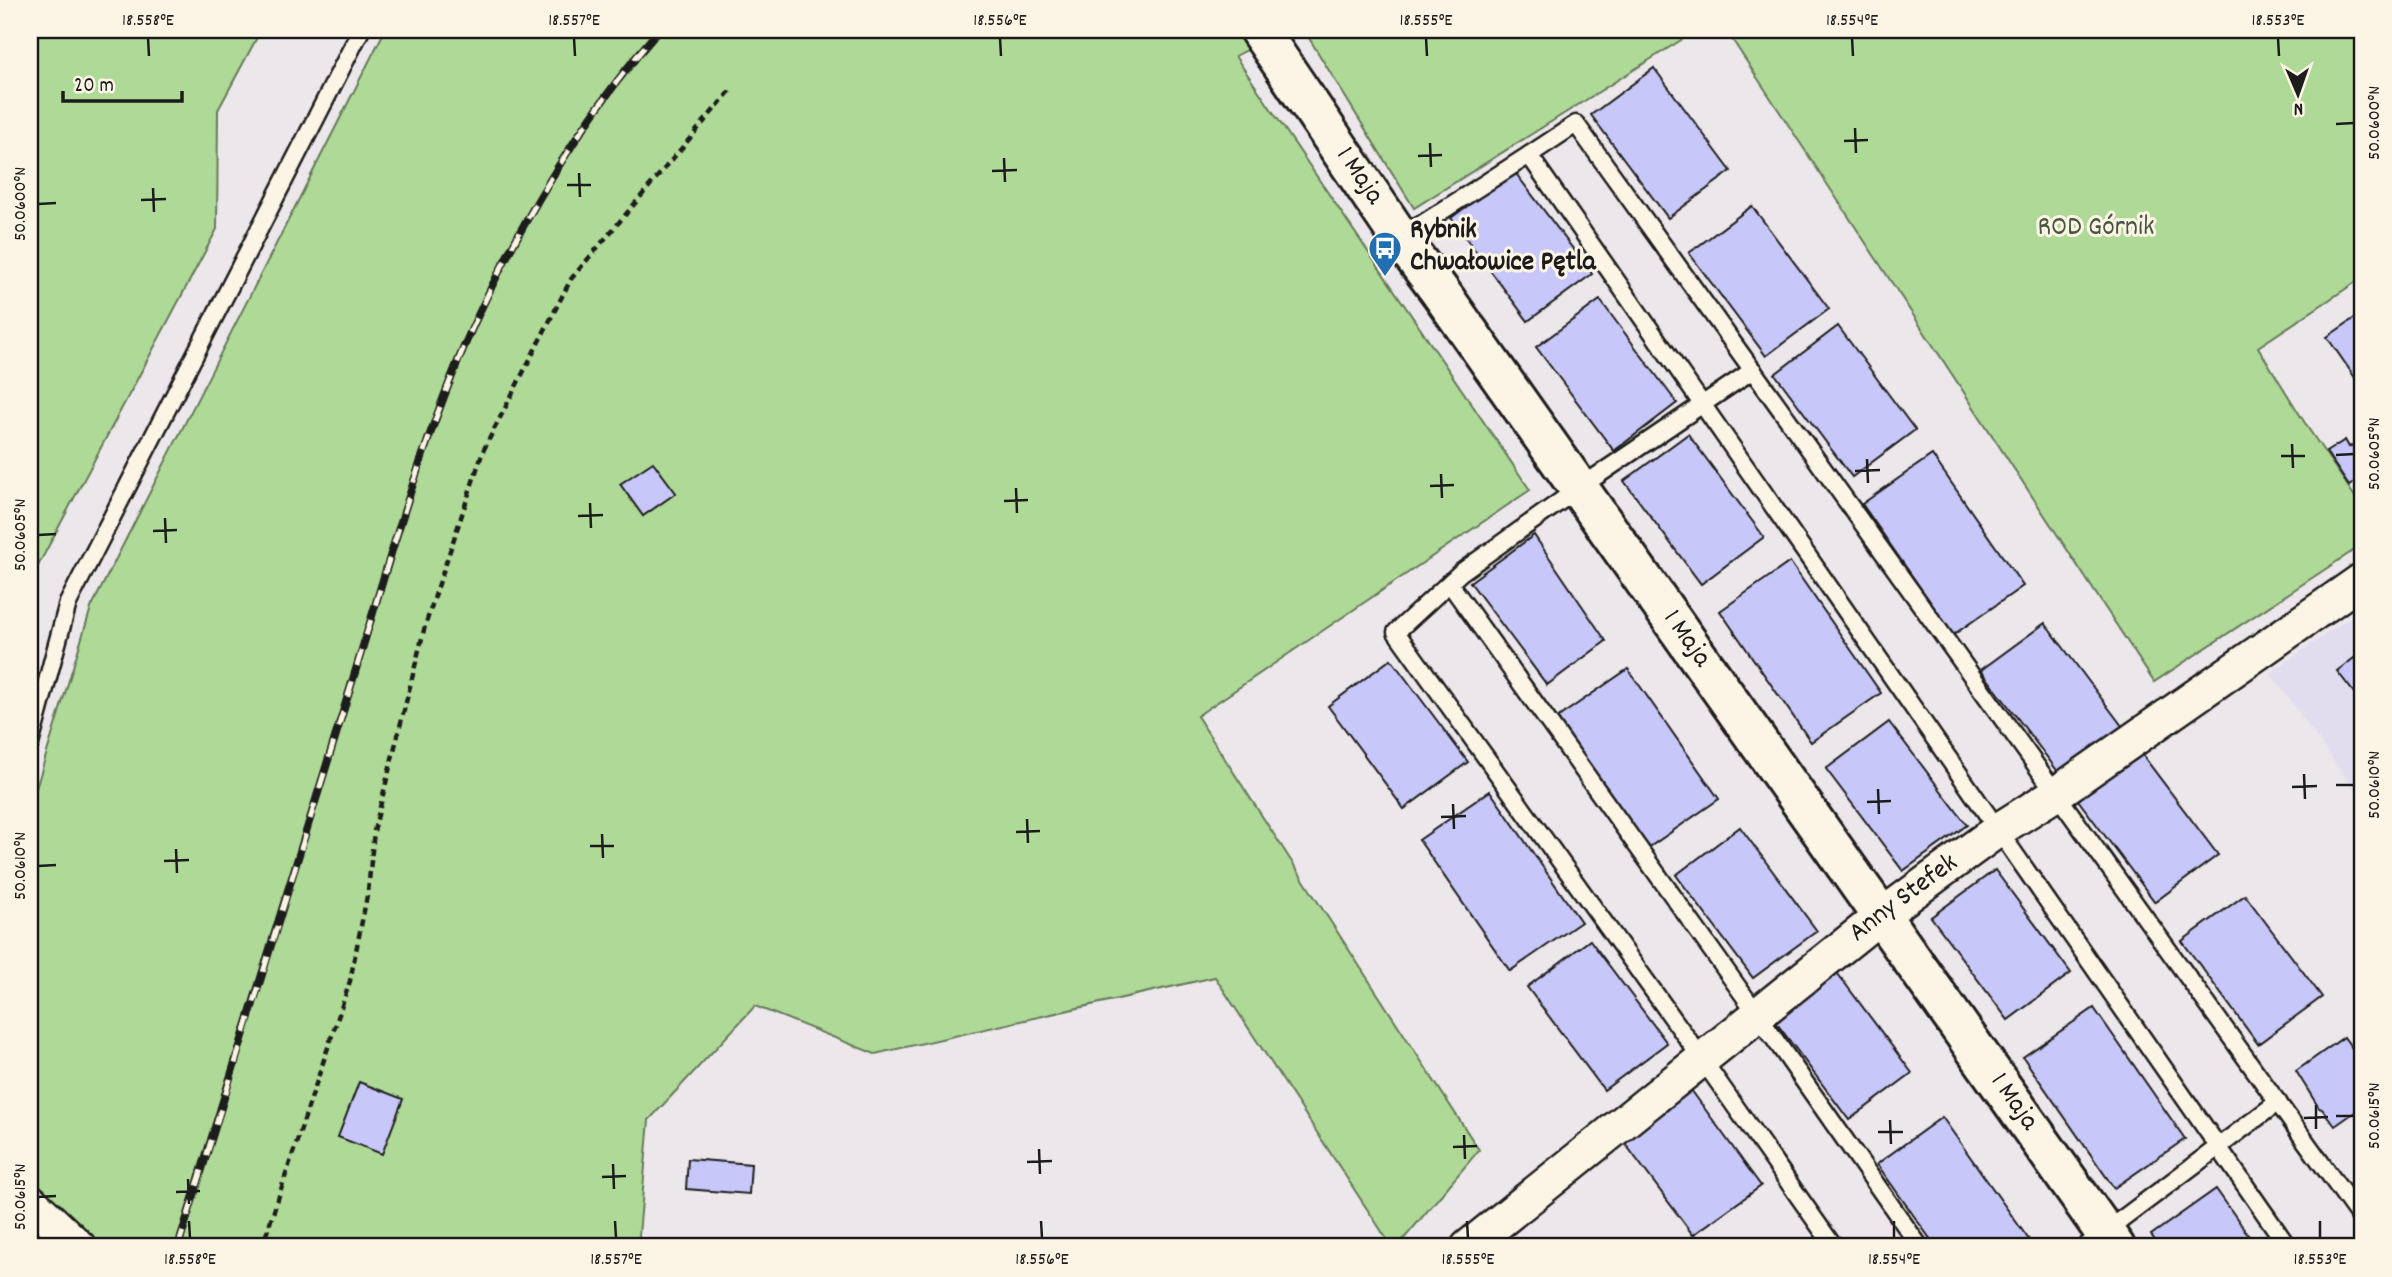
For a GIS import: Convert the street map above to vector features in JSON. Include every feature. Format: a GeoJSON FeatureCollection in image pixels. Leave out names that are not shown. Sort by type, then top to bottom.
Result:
{"type":"FeatureCollection","features":[{"type":"Feature","properties":{"kind":"main road","name":"1 Maja"},"geometry":{"type":"LineString","coordinates":[[1258,30],[1400,238],[1882,915],[2102,1242]]}},
{"type":"Feature","properties":{"kind":"street","name":"Anny Stefek"},"geometry":{"type":"LineString","coordinates":[[1468,1247],[1882,915],[1998,830],[2057,793],[2362,580]]}},
{"type":"Feature","properties":{"kind":"street"},"geometry":{"type":"LineString","coordinates":[[30,1201],[79,1247]]}},
{"type":"Feature","properties":{"kind":"lane"},"geometry":{"type":"LineString","coordinates":[[30,744],[68,603],[361,30]]}},
{"type":"Feature","properties":{"kind":"lane"},"geometry":{"type":"LineString","coordinates":[[1400,238],[1576,124],[2362,1220]]}},
{"type":"Feature","properties":{"kind":"lane"},"geometry":{"type":"LineString","coordinates":[[1529,155],[2288,1247]]}},
{"type":"Feature","properties":{"kind":"lane"},"geometry":{"type":"LineString","coordinates":[[1753,370],[1460,573],[1396,632],[1702,1059],[1833,1247]]}},
{"type":"Feature","properties":{"kind":"lane"},"geometry":{"type":"LineString","coordinates":[[1450,584],[1920,1247]]}},
{"type":"Feature","properties":{"kind":"lane"},"geometry":{"type":"LineString","coordinates":[[2102,1242],[2278,1102]]}},
{"type":"Feature","properties":{"kind":"path"},"geometry":{"type":"LineString","coordinates":[[262,1247],[346,994],[368,891],[374,831],[422,639],[483,451],[571,279],[730,91]]}},
{"type":"Feature","properties":{"kind":"shaded area"},"geometry":{"type":"Polygon","coordinates":[[[2362,609],[2362,800],[2270,673],[2362,609]]]}},
{"type":"Feature","properties":{"kind":"green space"},"geometry":{"type":"Polygon","coordinates":[[[30,30],[261,30],[218,110],[217,229],[30,581],[30,30]]]}},
{"type":"Feature","properties":{"kind":"green space"},"geometry":{"type":"Polygon","coordinates":[[[385,30],[1286,30],[1235,56],[1530,490],[1197,716],[1479,1150],[1397,1247],[1392,1247],[1215,977],[875,1054],[755,1006],[649,1120],[638,1247],[30,1247],[30,808],[91,608],[385,30]]]}},
{"type":"Feature","properties":{"kind":"green space"},"geometry":{"type":"Polygon","coordinates":[[[1304,30],[1697,30],[1414,208],[1304,30]]]}},
{"type":"Feature","properties":{"kind":"green space","name":"ROD Górnik"},"geometry":{"type":"Polygon","coordinates":[[[1726,30],[2362,30],[2362,278],[2258,347],[2308,428],[2362,507],[2362,545],[2154,682],[1726,30]]]}},
{"type":"Feature","properties":{"kind":"building"},"geometry":{"type":"Polygon","coordinates":[[[1654,68],[1731,171],[1668,218],[1591,115],[1654,68]]]}},
{"type":"Feature","properties":{"kind":"building"},"geometry":{"type":"Polygon","coordinates":[[[1514,171],[1592,274],[1528,321],[1451,218],[1514,171]]]}},
{"type":"Feature","properties":{"kind":"building"},"geometry":{"type":"Polygon","coordinates":[[[1752,206],[1829,309],[1766,356],[1689,253],[1752,206]]]}},
{"type":"Feature","properties":{"kind":"building"},"geometry":{"type":"Polygon","coordinates":[[[1600,300],[1677,403],[1614,451],[1536,347],[1600,300]]]}},
{"type":"Feature","properties":{"kind":"building"},"geometry":{"type":"Polygon","coordinates":[[[2362,313],[2362,380],[2358,382],[2327,337],[2362,313]]]}},
{"type":"Feature","properties":{"kind":"building"},"geometry":{"type":"Polygon","coordinates":[[[1838,326],[1915,430],[1852,477],[1775,374],[1838,326]]]}},
{"type":"Feature","properties":{"kind":"building"},"geometry":{"type":"Polygon","coordinates":[[[1688,434],[1764,537],[1701,584],[1624,481],[1688,434]]]}},
{"type":"Feature","properties":{"kind":"building"},"geometry":{"type":"Polygon","coordinates":[[[2362,439],[2362,477],[2349,486],[2326,452],[2345,440],[2349,447],[2362,439]]]}},
{"type":"Feature","properties":{"kind":"building"},"geometry":{"type":"Polygon","coordinates":[[[1932,455],[2023,586],[1953,635],[1862,504],[1932,455]]]}},
{"type":"Feature","properties":{"kind":"building"},"geometry":{"type":"Polygon","coordinates":[[[653,462],[676,493],[643,516],[620,484],[653,462]]]}},
{"type":"Feature","properties":{"kind":"building"},"geometry":{"type":"Polygon","coordinates":[[[1534,535],[1606,641],[1547,685],[1470,582],[1534,535]]]}},
{"type":"Feature","properties":{"kind":"building"},"geometry":{"type":"Polygon","coordinates":[[[1790,562],[1881,693],[1811,742],[1720,611],[1790,562]]]}},
{"type":"Feature","properties":{"kind":"building"},"geometry":{"type":"Polygon","coordinates":[[[2045,623],[2122,726],[2059,773],[1981,670],[2045,623]]]}},
{"type":"Feature","properties":{"kind":"building"},"geometry":{"type":"Polygon","coordinates":[[[2362,652],[2362,703],[2337,671],[2362,652]]]}},
{"type":"Feature","properties":{"kind":"building"},"geometry":{"type":"Polygon","coordinates":[[[1391,659],[1468,762],[1404,809],[1328,706],[1391,659]]]}},
{"type":"Feature","properties":{"kind":"building"},"geometry":{"type":"Polygon","coordinates":[[[1628,669],[1719,799],[1648,848],[1557,718],[1628,669]]]}},
{"type":"Feature","properties":{"kind":"building"},"geometry":{"type":"Polygon","coordinates":[[[1889,722],[1967,825],[1903,871],[1826,769],[1889,722]]]}},
{"type":"Feature","properties":{"kind":"building"},"geometry":{"type":"Polygon","coordinates":[[[2141,753],[2218,855],[2155,902],[2078,800],[2141,753]]]}},
{"type":"Feature","properties":{"kind":"building"},"geometry":{"type":"Polygon","coordinates":[[[1490,791],[1581,922],[1510,971],[1419,840],[1490,791]]]}},
{"type":"Feature","properties":{"kind":"building"},"geometry":{"type":"Polygon","coordinates":[[[1740,827],[1817,931],[1753,978],[1676,875],[1740,827]]]}},
{"type":"Feature","properties":{"kind":"building"},"geometry":{"type":"Polygon","coordinates":[[[1995,870],[2071,973],[2008,1020],[1931,917],[1995,870]]]}},
{"type":"Feature","properties":{"kind":"building"},"geometry":{"type":"Polygon","coordinates":[[[2245,895],[2322,997],[2258,1044],[2182,941],[2245,895]]]}},
{"type":"Feature","properties":{"kind":"building"},"geometry":{"type":"Polygon","coordinates":[[[1590,940],[1667,1043],[1604,1090],[1527,987],[1590,940]]]}},
{"type":"Feature","properties":{"kind":"building"},"geometry":{"type":"Polygon","coordinates":[[[1835,970],[1912,1073],[1849,1120],[1772,1017],[1835,970]]]}},
{"type":"Feature","properties":{"kind":"building"},"geometry":{"type":"Polygon","coordinates":[[[2094,1008],[2185,1139],[2114,1188],[2023,1057],[2094,1008]]]}},
{"type":"Feature","properties":{"kind":"building"},"geometry":{"type":"Polygon","coordinates":[[[2344,1037],[2362,1062],[2362,1107],[2335,1126],[2319,1108],[2296,1071],[2344,1037]]]}},
{"type":"Feature","properties":{"kind":"building"},"geometry":{"type":"Polygon","coordinates":[[[359,1082],[403,1099],[382,1154],[338,1137],[359,1082]]]}},
{"type":"Feature","properties":{"kind":"building"},"geometry":{"type":"Polygon","coordinates":[[[1686,1083],[1761,1186],[1693,1235],[1618,1134],[1686,1083]]]}},
{"type":"Feature","properties":{"kind":"building"},"geometry":{"type":"Polygon","coordinates":[[[1942,1117],[2034,1247],[1936,1247],[1877,1164],[1942,1117]]]}},
{"type":"Feature","properties":{"kind":"building"},"geometry":{"type":"Polygon","coordinates":[[[688,1159],[751,1164],[749,1194],[686,1189],[688,1159]]]}},
{"type":"Feature","properties":{"kind":"building"},"geometry":{"type":"Polygon","coordinates":[[[2216,1189],[2257,1247],[2160,1247],[2151,1235],[2216,1189]]]}},
{"type":"Feature","properties":{"kind":"railway"},"geometry":{"type":"LineString","coordinates":[[178,1247],[416,474],[453,375],[473,326],[533,209],[579,134],[659,30]]}},
{"type":"Feature","properties":{"kind":"place","name":"Rybnik Chwałowice Pętla"},"geometry":{"type":"Point","coordinates":[1385,278]}}]}
